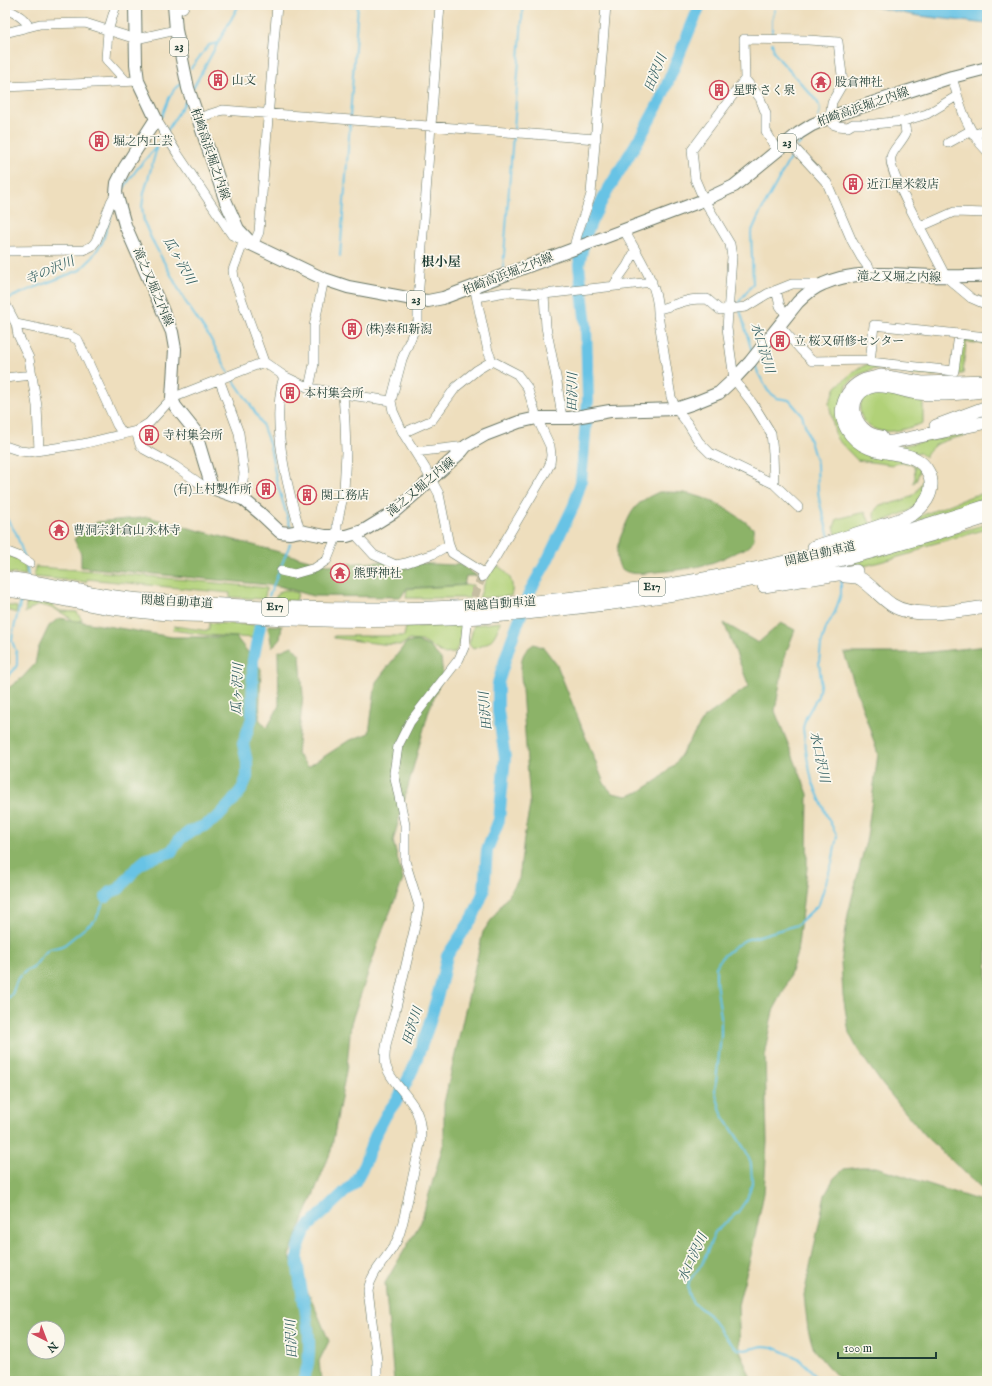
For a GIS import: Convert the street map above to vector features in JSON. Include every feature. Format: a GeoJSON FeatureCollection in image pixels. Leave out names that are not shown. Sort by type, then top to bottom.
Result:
{"type":"FeatureCollection","features":[{"type":"Feature","properties":{"kind":"highway"},"geometry":{"type":"LineString","coordinates":[[815,562],[853,546],[914,513],[928,498],[931,488],[929,474],[918,460],[910,456],[885,452],[867,447],[858,441],[848,430],[843,419],[842,412],[848,392],[852,387],[865,380],[881,376],[922,383],[987,381]]}},
{"type":"Feature","properties":{"kind":"highway"},"geometry":{"type":"LineString","coordinates":[[865,380],[854,390],[851,396],[848,415],[852,427],[865,440],[871,442],[892,442],[987,422]]}},
{"type":"Feature","properties":{"kind":"highway"},"geometry":{"type":"LineString","coordinates":[[987,390],[929,394],[875,386],[863,391],[855,401],[854,407],[855,418],[862,428],[867,433],[884,437],[902,435],[987,416]]}},
{"type":"Feature","properties":{"kind":"highway"},"geometry":{"type":"LineString","coordinates":[[922,430],[987,407]]}},
{"type":"Feature","properties":{"kind":"highway","name":"関越自動車道"},"geometry":{"type":"LineString","coordinates":[[555,605],[588,607],[680,594],[815,562],[853,546],[908,531],[987,506]]}},
{"type":"Feature","properties":{"kind":"highway","name":"関越自動車道"},"geometry":{"type":"LineString","coordinates":[[853,546],[912,541],[987,517]]}},
{"type":"Feature","properties":{"kind":"highway","name":"関越自動車道"},"geometry":{"type":"LineString","coordinates":[[7,584],[39,589],[124,610],[190,615],[292,619],[449,619],[555,605],[668,585],[748,570],[772,559],[815,562]]}},
{"type":"Feature","properties":{"kind":"highway"},"geometry":{"type":"LineString","coordinates":[[815,562],[837,575],[857,574],[892,605],[903,611],[924,613],[987,606]]}},
{"type":"Feature","properties":{"kind":"main road"},"geometry":{"type":"LineString","coordinates":[[116,193],[117,184],[125,167],[156,119],[138,81],[134,5]]}},
{"type":"Feature","properties":{"kind":"main road","name":"柏崎高浜堀之内線"},"geometry":{"type":"LineString","coordinates":[[174,8],[176,30],[190,93],[226,202],[238,229],[253,245],[324,279],[348,287],[428,301],[475,292],[576,248],[704,200],[734,186],[799,133],[812,125],[952,78],[987,68]]}},
{"type":"Feature","properties":{"kind":"main road","name":"滝之又堀之内線"},"geometry":{"type":"LineString","coordinates":[[116,193],[125,225],[172,332],[175,349],[172,398]]}},
{"type":"Feature","properties":{"kind":"main road","name":"滝之又堀之内線"},"geometry":{"type":"LineString","coordinates":[[212,488],[240,498],[261,514],[280,532],[289,533],[300,531],[325,536],[347,536],[355,534],[363,531],[394,512],[431,480],[466,446],[485,435],[519,422],[537,418],[566,418],[605,412],[676,409],[719,393],[750,362],[798,302],[822,284],[856,275],[912,274],[946,277],[987,275]]}},
{"type":"Feature","properties":{"kind":"main road"},"geometry":{"type":"LineString","coordinates":[[172,398],[175,406],[194,431],[212,488]]}},
{"type":"Feature","properties":{"kind":"street"},"geometry":{"type":"LineString","coordinates":[[116,5],[108,31],[106,60],[126,81]]}},
{"type":"Feature","properties":{"kind":"street"},"geometry":{"type":"LineString","coordinates":[[174,8],[183,8],[185,5]]}},
{"type":"Feature","properties":{"kind":"street"},"geometry":{"type":"LineString","coordinates":[[253,245],[259,232],[277,5]]}},
{"type":"Feature","properties":{"kind":"street"},"geometry":{"type":"LineString","coordinates":[[440,5],[418,300],[418,321],[402,359],[391,401],[393,411],[403,433],[439,494],[449,545],[452,553],[483,575],[495,558],[550,464],[551,455],[550,446],[537,418],[527,387],[522,378],[492,361],[488,351],[475,292],[544,294],[652,282]]}},
{"type":"Feature","properties":{"kind":"street"},"geometry":{"type":"LineString","coordinates":[[576,248],[576,234],[583,220],[591,194],[606,5]]}},
{"type":"Feature","properties":{"kind":"street"},"geometry":{"type":"LineString","coordinates":[[5,9],[23,19],[28,26]]}},
{"type":"Feature","properties":{"kind":"street"},"geometry":{"type":"LineString","coordinates":[[5,33],[40,24],[85,23],[136,39],[176,30]]}},
{"type":"Feature","properties":{"kind":"street"},"geometry":{"type":"LineString","coordinates":[[777,151],[766,131],[766,114],[760,98],[745,79],[744,39],[838,42],[843,83],[832,102],[830,118],[832,124],[838,126],[904,121],[927,114],[957,96]]}},
{"type":"Feature","properties":{"kind":"street"},"geometry":{"type":"LineString","coordinates":[[952,78],[957,96],[972,133],[987,151]]}},
{"type":"Feature","properties":{"kind":"street"},"geometry":{"type":"LineString","coordinates":[[745,79],[692,150],[695,179],[704,200],[730,244],[732,257],[727,328],[734,379],[753,404],[771,433],[774,484]]}},
{"type":"Feature","properties":{"kind":"street"},"geometry":{"type":"LineString","coordinates":[[5,87],[138,81]]}},
{"type":"Feature","properties":{"kind":"street"},"geometry":{"type":"LineString","coordinates":[[198,118],[223,110],[596,139]]}},
{"type":"Feature","properties":{"kind":"street"},"geometry":{"type":"LineString","coordinates":[[156,119],[232,235],[253,245]]}},
{"type":"Feature","properties":{"kind":"street"},"geometry":{"type":"LineString","coordinates":[[904,121],[906,133],[890,159],[894,174],[946,277],[972,298],[987,305]]}},
{"type":"Feature","properties":{"kind":"street"},"geometry":{"type":"LineString","coordinates":[[948,143],[972,133],[987,130]]}},
{"type":"Feature","properties":{"kind":"street"},"geometry":{"type":"LineString","coordinates":[[789,142],[827,183],[852,241],[874,275]]}},
{"type":"Feature","properties":{"kind":"street"},"geometry":{"type":"LineString","coordinates":[[5,251],[84,250],[89,248],[96,241],[116,193]]}},
{"type":"Feature","properties":{"kind":"street"},"geometry":{"type":"LineString","coordinates":[[920,227],[954,212],[987,212]]}},
{"type":"Feature","properties":{"kind":"street"},"geometry":{"type":"LineString","coordinates":[[624,230],[652,282],[658,309],[669,388],[676,409],[688,424],[699,442],[710,453],[774,484],[798,507]]}},
{"type":"Feature","properties":{"kind":"street"},"geometry":{"type":"LineString","coordinates":[[253,245],[242,246],[233,270],[234,278],[264,362],[284,376],[309,388],[391,401]]}},
{"type":"Feature","properties":{"kind":"street"},"geometry":{"type":"LineString","coordinates":[[613,286],[627,266],[635,251]]}},
{"type":"Feature","properties":{"kind":"street"},"geometry":{"type":"LineString","coordinates":[[309,388],[314,364],[314,326],[324,279]]}},
{"type":"Feature","properties":{"kind":"street"},"geometry":{"type":"LineString","coordinates":[[658,309],[691,300],[707,299],[720,310],[728,310],[746,307],[767,294],[792,284],[822,284]]}},
{"type":"Feature","properties":{"kind":"street"},"geometry":{"type":"LineString","coordinates":[[776,290],[780,306],[787,316]]}},
{"type":"Feature","properties":{"kind":"street"},"geometry":{"type":"LineString","coordinates":[[544,294],[546,327],[556,382],[566,418]]}},
{"type":"Feature","properties":{"kind":"street"},"geometry":{"type":"LineString","coordinates":[[6,305],[16,324],[18,335],[29,358],[37,406],[39,450]]}},
{"type":"Feature","properties":{"kind":"street"},"geometry":{"type":"LineString","coordinates":[[16,324],[70,335],[78,340],[117,425],[123,434]]}},
{"type":"Feature","properties":{"kind":"street"},"geometry":{"type":"LineString","coordinates":[[779,325],[812,361],[870,360],[870,362],[954,371],[959,335]]}},
{"type":"Feature","properties":{"kind":"street"},"geometry":{"type":"LineString","coordinates":[[870,360],[874,325],[987,337]]}},
{"type":"Feature","properties":{"kind":"street"},"geometry":{"type":"LineString","coordinates":[[403,433],[432,420],[456,387],[477,370],[492,361]]}},
{"type":"Feature","properties":{"kind":"street"},"geometry":{"type":"LineString","coordinates":[[5,446],[20,451],[29,452],[82,444],[136,431],[148,423],[172,398],[264,362]]}},
{"type":"Feature","properties":{"kind":"street"},"geometry":{"type":"LineString","coordinates":[[5,378],[32,375]]}},
{"type":"Feature","properties":{"kind":"street"},"geometry":{"type":"LineString","coordinates":[[284,376],[281,386],[278,420],[287,486],[300,531]]}},
{"type":"Feature","properties":{"kind":"street"},"geometry":{"type":"LineString","coordinates":[[219,379],[239,433],[244,474],[240,498]]}},
{"type":"Feature","properties":{"kind":"street"},"geometry":{"type":"LineString","coordinates":[[281,571],[294,574],[315,568],[327,560],[337,535],[336,525],[344,491],[346,460],[343,394]]}},
{"type":"Feature","properties":{"kind":"street"},"geometry":{"type":"LineString","coordinates":[[136,431],[140,445],[144,449],[175,466],[202,486],[212,488]]}},
{"type":"Feature","properties":{"kind":"street"},"geometry":{"type":"LineString","coordinates":[[415,452],[466,446]]}},
{"type":"Feature","properties":{"kind":"street"},"geometry":{"type":"LineString","coordinates":[[355,534],[374,556],[396,565],[433,554],[449,545]]}},
{"type":"Feature","properties":{"kind":"street"},"geometry":{"type":"LineString","coordinates":[[5,551],[26,561]]}},
{"type":"Feature","properties":{"kind":"street"},"geometry":{"type":"LineString","coordinates":[[377,1381],[377,1360],[368,1291],[369,1283],[372,1276],[394,1246],[398,1238],[404,1217],[420,1138],[421,1126],[417,1111],[394,1081],[386,1068],[385,1062],[388,1040],[419,906],[405,861],[405,825],[394,773],[398,746],[410,722],[460,659],[465,644],[467,625]]}},
{"type":"Feature","properties":{"kind":"green space"},"geometry":{"type":"Polygon","coordinates":[[[960,338],[987,340],[987,344],[966,342],[963,374],[956,374],[960,338]]]}},
{"type":"Feature","properties":{"kind":"green space"},"geometry":{"type":"Polygon","coordinates":[[[868,364],[937,372],[937,375],[913,375],[885,369],[874,369],[858,375],[847,385],[840,428],[909,461],[920,470],[916,481],[913,483],[915,477],[914,466],[910,463],[896,463],[893,465],[857,460],[836,438],[829,403],[836,387],[857,369],[868,364]]]}},
{"type":"Feature","properties":{"kind":"green space"},"geometry":{"type":"Polygon","coordinates":[[[878,390],[905,399],[923,401],[923,423],[894,431],[882,431],[871,428],[863,420],[860,405],[866,395],[878,390]]]}},
{"type":"Feature","properties":{"kind":"green space"},"geometry":{"type":"Polygon","coordinates":[[[967,433],[967,435],[937,444],[932,447],[925,457],[920,453],[915,454],[887,448],[928,441],[967,433]]]}},
{"type":"Feature","properties":{"kind":"green space"},"geometry":{"type":"Polygon","coordinates":[[[924,475],[925,494],[909,511],[876,524],[874,513],[876,509],[880,505],[896,502],[908,498],[914,494],[918,490],[924,475]]]}},
{"type":"Feature","properties":{"kind":"green space"},"geometry":{"type":"Polygon","coordinates":[[[659,492],[694,495],[721,506],[738,516],[753,528],[754,539],[750,545],[744,549],[704,565],[685,569],[629,573],[622,569],[617,561],[619,541],[626,523],[636,507],[645,499],[659,492]]]}},
{"type":"Feature","properties":{"kind":"green space"},"geometry":{"type":"Polygon","coordinates":[[[987,493],[987,499],[892,529],[892,527],[972,496],[987,493]]]}},
{"type":"Feature","properties":{"kind":"green space"},"geometry":{"type":"Polygon","coordinates":[[[865,512],[871,525],[837,537],[834,527],[837,519],[865,512]]]}},
{"type":"Feature","properties":{"kind":"green space"},"geometry":{"type":"Polygon","coordinates":[[[148,517],[328,565],[392,561],[432,564],[460,564],[477,576],[466,576],[464,585],[407,588],[401,597],[313,596],[279,586],[81,567],[81,554],[74,539],[97,522],[148,517]]]}},
{"type":"Feature","properties":{"kind":"green space"},"geometry":{"type":"Polygon","coordinates":[[[987,524],[987,529],[925,546],[913,553],[861,567],[855,567],[854,561],[987,524]]]}},
{"type":"Feature","properties":{"kind":"green space"},"geometry":{"type":"Polygon","coordinates":[[[5,553],[24,562],[26,575],[5,573],[5,553]]]}},
{"type":"Feature","properties":{"kind":"green space"},"geometry":{"type":"Polygon","coordinates":[[[493,566],[498,566],[510,578],[512,582],[511,596],[479,598],[493,566]]]}},
{"type":"Feature","properties":{"kind":"green space"},"geometry":{"type":"Polygon","coordinates":[[[35,567],[95,571],[267,588],[264,599],[230,597],[230,593],[87,579],[86,582],[34,577],[35,567]]]}},
{"type":"Feature","properties":{"kind":"green space"},"geometry":{"type":"Polygon","coordinates":[[[473,585],[470,598],[406,598],[407,589],[473,585]]]}},
{"type":"Feature","properties":{"kind":"green space"},"geometry":{"type":"Polygon","coordinates":[[[286,590],[298,593],[296,601],[275,600],[279,593],[286,590]]]}},
{"type":"Feature","properties":{"kind":"green space"},"geometry":{"type":"Polygon","coordinates":[[[27,601],[50,604],[60,611],[77,612],[82,620],[76,622],[46,606],[36,607],[25,613],[27,601]]]}},
{"type":"Feature","properties":{"kind":"green space"},"geometry":{"type":"Polygon","coordinates":[[[5,605],[17,607],[16,613],[5,609],[5,605]]]}},
{"type":"Feature","properties":{"kind":"green space"},"geometry":{"type":"Polygon","coordinates":[[[59,618],[172,637],[236,637],[261,669],[259,719],[267,728],[279,706],[278,652],[292,646],[300,655],[303,695],[297,754],[308,767],[348,741],[369,733],[376,682],[406,643],[417,641],[430,647],[441,659],[443,675],[429,710],[393,841],[403,880],[382,932],[351,1023],[347,1066],[331,1151],[289,1255],[313,1303],[329,1341],[319,1361],[321,1381],[5,1381],[5,688],[7,689],[22,678],[35,664],[38,649],[49,626],[59,618]]]}},
{"type":"Feature","properties":{"kind":"green space"},"geometry":{"type":"Polygon","coordinates":[[[5,621],[8,622],[9,664],[5,668],[5,621]]]}},
{"type":"Feature","properties":{"kind":"green space"},"geometry":{"type":"Polygon","coordinates":[[[501,622],[494,637],[488,643],[473,649],[469,644],[474,625],[501,622]]]}},
{"type":"Feature","properties":{"kind":"green space"},"geometry":{"type":"Polygon","coordinates":[[[210,623],[257,625],[255,638],[207,635],[173,630],[174,626],[208,631],[210,623]]]}},
{"type":"Feature","properties":{"kind":"green space"},"geometry":{"type":"Polygon","coordinates":[[[724,623],[758,643],[781,623],[795,630],[785,655],[775,711],[808,794],[807,868],[797,953],[786,987],[773,1011],[765,1050],[767,1142],[764,1193],[751,1255],[738,1305],[740,1351],[752,1381],[394,1381],[385,1283],[421,1222],[444,1142],[444,1103],[483,932],[519,879],[530,805],[521,675],[521,665],[524,653],[534,644],[544,648],[557,665],[604,783],[612,793],[627,796],[639,792],[659,779],[675,764],[705,717],[749,686],[724,623]]]}},
{"type":"Feature","properties":{"kind":"green space"},"geometry":{"type":"Polygon","coordinates":[[[268,625],[282,626],[280,639],[272,648],[268,625]]]}},
{"type":"Feature","properties":{"kind":"green space"},"geometry":{"type":"Polygon","coordinates":[[[465,625],[455,653],[444,654],[422,641],[409,640],[401,645],[334,638],[334,636],[404,636],[406,627],[465,625]]]}},
{"type":"Feature","properties":{"kind":"green space"},"geometry":{"type":"Polygon","coordinates":[[[987,646],[987,1193],[925,1136],[882,1084],[858,1050],[849,1033],[843,995],[841,963],[848,914],[867,837],[878,754],[844,653],[921,653],[987,646]]]}},
{"type":"Feature","properties":{"kind":"green space"},"geometry":{"type":"Polygon","coordinates":[[[876,1167],[987,1203],[987,1381],[842,1381],[814,1350],[808,1330],[804,1295],[825,1195],[834,1178],[844,1169],[876,1167]]]}},
{"type":"Feature","properties":{"kind":"water"},"geometry":{"type":"Polygon","coordinates":[[[866,5],[987,5],[987,24],[912,15],[866,5]]]}},
{"type":"Feature","properties":{"kind":"waterway","name":"瓜ヶ沢川"},"geometry":{"type":"LineString","coordinates":[[193,88],[239,5]]}},
{"type":"Feature","properties":{"kind":"waterway"},"geometry":{"type":"LineString","coordinates":[[350,117],[358,5]]}},
{"type":"Feature","properties":{"kind":"waterway"},"geometry":{"type":"LineString","coordinates":[[514,129],[523,5]]}},
{"type":"Feature","properties":{"kind":"waterway","name":"田沢川"},"geometry":{"type":"LineString","coordinates":[[303,1381],[307,1370],[309,1345],[307,1320],[298,1269],[299,1247],[303,1236],[309,1226],[355,1182],[364,1165],[375,1136],[386,1115],[399,1097],[413,1069],[429,1025],[447,956],[473,917],[484,891],[487,850],[499,820],[505,758],[498,711],[498,683],[510,644],[530,591],[547,561],[574,505],[581,482],[588,400],[586,326],[579,265],[585,237],[606,193],[660,101],[700,5]]}},
{"type":"Feature","properties":{"kind":"waterway","name":"水口沢川"},"geometry":{"type":"LineString","coordinates":[[772,37],[772,20],[775,10]]}},
{"type":"Feature","properties":{"kind":"waterway"},"geometry":{"type":"LineString","coordinates":[[191,68],[209,45],[218,43]]}},
{"type":"Feature","properties":{"kind":"waterway","name":"水口沢川"},"geometry":{"type":"LineString","coordinates":[[772,43],[774,52],[779,59],[817,101],[820,109],[818,117]]}},
{"type":"Feature","properties":{"kind":"waterway"},"geometry":{"type":"LineString","coordinates":[[162,116],[172,93],[182,83]]}},
{"type":"Feature","properties":{"kind":"waterway","name":"瓜ヶ沢川"},"geometry":{"type":"LineString","coordinates":[[167,131],[187,99]]}},
{"type":"Feature","properties":{"kind":"waterway"},"geometry":{"type":"LineString","coordinates":[[340,256],[350,123]]}},
{"type":"Feature","properties":{"kind":"waterway","name":"水口沢川"},"geometry":{"type":"LineString","coordinates":[[797,146],[810,133]]}},
{"type":"Feature","properties":{"kind":"waterway"},"geometry":{"type":"LineString","coordinates":[[503,269],[513,135]]}},
{"type":"Feature","properties":{"kind":"waterway","name":"瓜ヶ沢川"},"geometry":{"type":"LineString","coordinates":[[164,136],[158,144],[144,193],[142,207],[144,222],[185,301],[210,338],[229,373]]}},
{"type":"Feature","properties":{"kind":"waterway","name":"寺の沢川"},"geometry":{"type":"LineString","coordinates":[[121,192],[137,169],[158,145]]}},
{"type":"Feature","properties":{"kind":"waterway","name":"水口沢川"},"geometry":{"type":"LineString","coordinates":[[739,305],[739,302],[753,284],[751,233],[758,217],[794,151]]}},
{"type":"Feature","properties":{"kind":"waterway","name":"寺の沢川"},"geometry":{"type":"LineString","coordinates":[[5,300],[80,270],[90,260],[102,243],[111,215]]}},
{"type":"Feature","properties":{"kind":"waterway","name":"水口沢川"},"geometry":{"type":"LineString","coordinates":[[740,310],[752,352]]}},
{"type":"Feature","properties":{"kind":"waterway","name":"水口沢川"},"geometry":{"type":"LineString","coordinates":[[755,364],[758,373],[768,391],[777,398],[789,400],[802,415],[817,464],[820,504],[829,537]]}},
{"type":"Feature","properties":{"kind":"waterway","name":"瓜ヶ沢川"},"geometry":{"type":"LineString","coordinates":[[232,378],[262,424],[270,446],[277,483],[291,529]]}},
{"type":"Feature","properties":{"kind":"waterway","name":"寺の沢川"},"geometry":{"type":"LineString","coordinates":[[5,516],[16,533],[24,556]]}},
{"type":"Feature","properties":{"kind":"waterway","name":"瓜ヶ沢川"},"geometry":{"type":"LineString","coordinates":[[269,596],[290,544]]}},
{"type":"Feature","properties":{"kind":"waterway","name":"寺の沢川"},"geometry":{"type":"LineString","coordinates":[[27,566],[28,577]]}},
{"type":"Feature","properties":{"kind":"waterway","name":"水口沢川"},"geometry":{"type":"LineString","coordinates":[[818,1381],[810,1369],[798,1358],[773,1347],[763,1346],[745,1350],[737,1349],[726,1338],[709,1315],[692,1302],[688,1289],[689,1281],[702,1264],[715,1232],[738,1212],[747,1199],[752,1183],[751,1164],[746,1151],[722,1114],[715,1091],[721,1036],[721,1017],[716,982],[716,967],[721,958],[745,940],[797,925],[819,904],[832,863],[837,836],[812,781],[803,728],[806,717],[818,696],[821,680],[819,662],[821,645],[826,628],[835,612],[841,594],[841,580]]}},
{"type":"Feature","properties":{"kind":"waterway","name":"寺の沢川"},"geometry":{"type":"LineString","coordinates":[[5,679],[17,665],[17,654],[12,641],[22,597]]}},
{"type":"Feature","properties":{"kind":"waterway","name":"瓜ヶ沢川"},"geometry":{"type":"LineString","coordinates":[[106,897],[111,892],[119,889],[137,867],[147,859],[171,852],[180,839],[189,832],[206,825],[218,817],[242,789],[247,777],[247,762],[243,744],[252,718],[253,660],[260,626]]}},
{"type":"Feature","properties":{"kind":"waterway"},"geometry":{"type":"LineString","coordinates":[[5,1002],[12,994],[18,978],[26,971],[33,968],[49,949],[63,946],[96,919],[106,897]]}},
{"type":"Feature","properties":{"kind":"tunnel"},"geometry":{"type":"LineString","coordinates":[[471,610],[476,591],[482,577]]}},
{"type":"Feature","properties":{"kind":"place","name":"山文"},"geometry":{"type":"Point","coordinates":[218,80]}},
{"type":"Feature","properties":{"kind":"place","name":"股倉神社"},"geometry":{"type":"Point","coordinates":[821,82]}},
{"type":"Feature","properties":{"kind":"place","name":"星野 さく泉"},"geometry":{"type":"Point","coordinates":[719,90]}},
{"type":"Feature","properties":{"kind":"place","name":"堀之内工芸"},"geometry":{"type":"Point","coordinates":[99,141]}},
{"type":"Feature","properties":{"kind":"place","name":"近江屋米穀店"},"geometry":{"type":"Point","coordinates":[853,184]}},
{"type":"Feature","properties":{"kind":"place","name":"(株)泰和新潟"},"geometry":{"type":"Point","coordinates":[352,329]}},
{"type":"Feature","properties":{"kind":"place","name":"立 桜又研修センター"},"geometry":{"type":"Point","coordinates":[780,341]}},
{"type":"Feature","properties":{"kind":"place","name":"本村集会所"},"geometry":{"type":"Point","coordinates":[290,393]}},
{"type":"Feature","properties":{"kind":"place","name":"寺村集会所"},"geometry":{"type":"Point","coordinates":[149,435]}},
{"type":"Feature","properties":{"kind":"place","name":"(有)上村製作所"},"geometry":{"type":"Point","coordinates":[266,489]}},
{"type":"Feature","properties":{"kind":"place","name":"関工務店"},"geometry":{"type":"Point","coordinates":[307,495]}},
{"type":"Feature","properties":{"kind":"place","name":"曹洞宗針倉山永林寺"},"geometry":{"type":"Point","coordinates":[59,530]}},
{"type":"Feature","properties":{"kind":"place","name":"熊野神社"},"geometry":{"type":"Point","coordinates":[340,573]}},
{"type":"Feature","properties":{"kind":"district","name":"根小屋"},"geometry":{"type":"Point","coordinates":[441,262]}}]}
